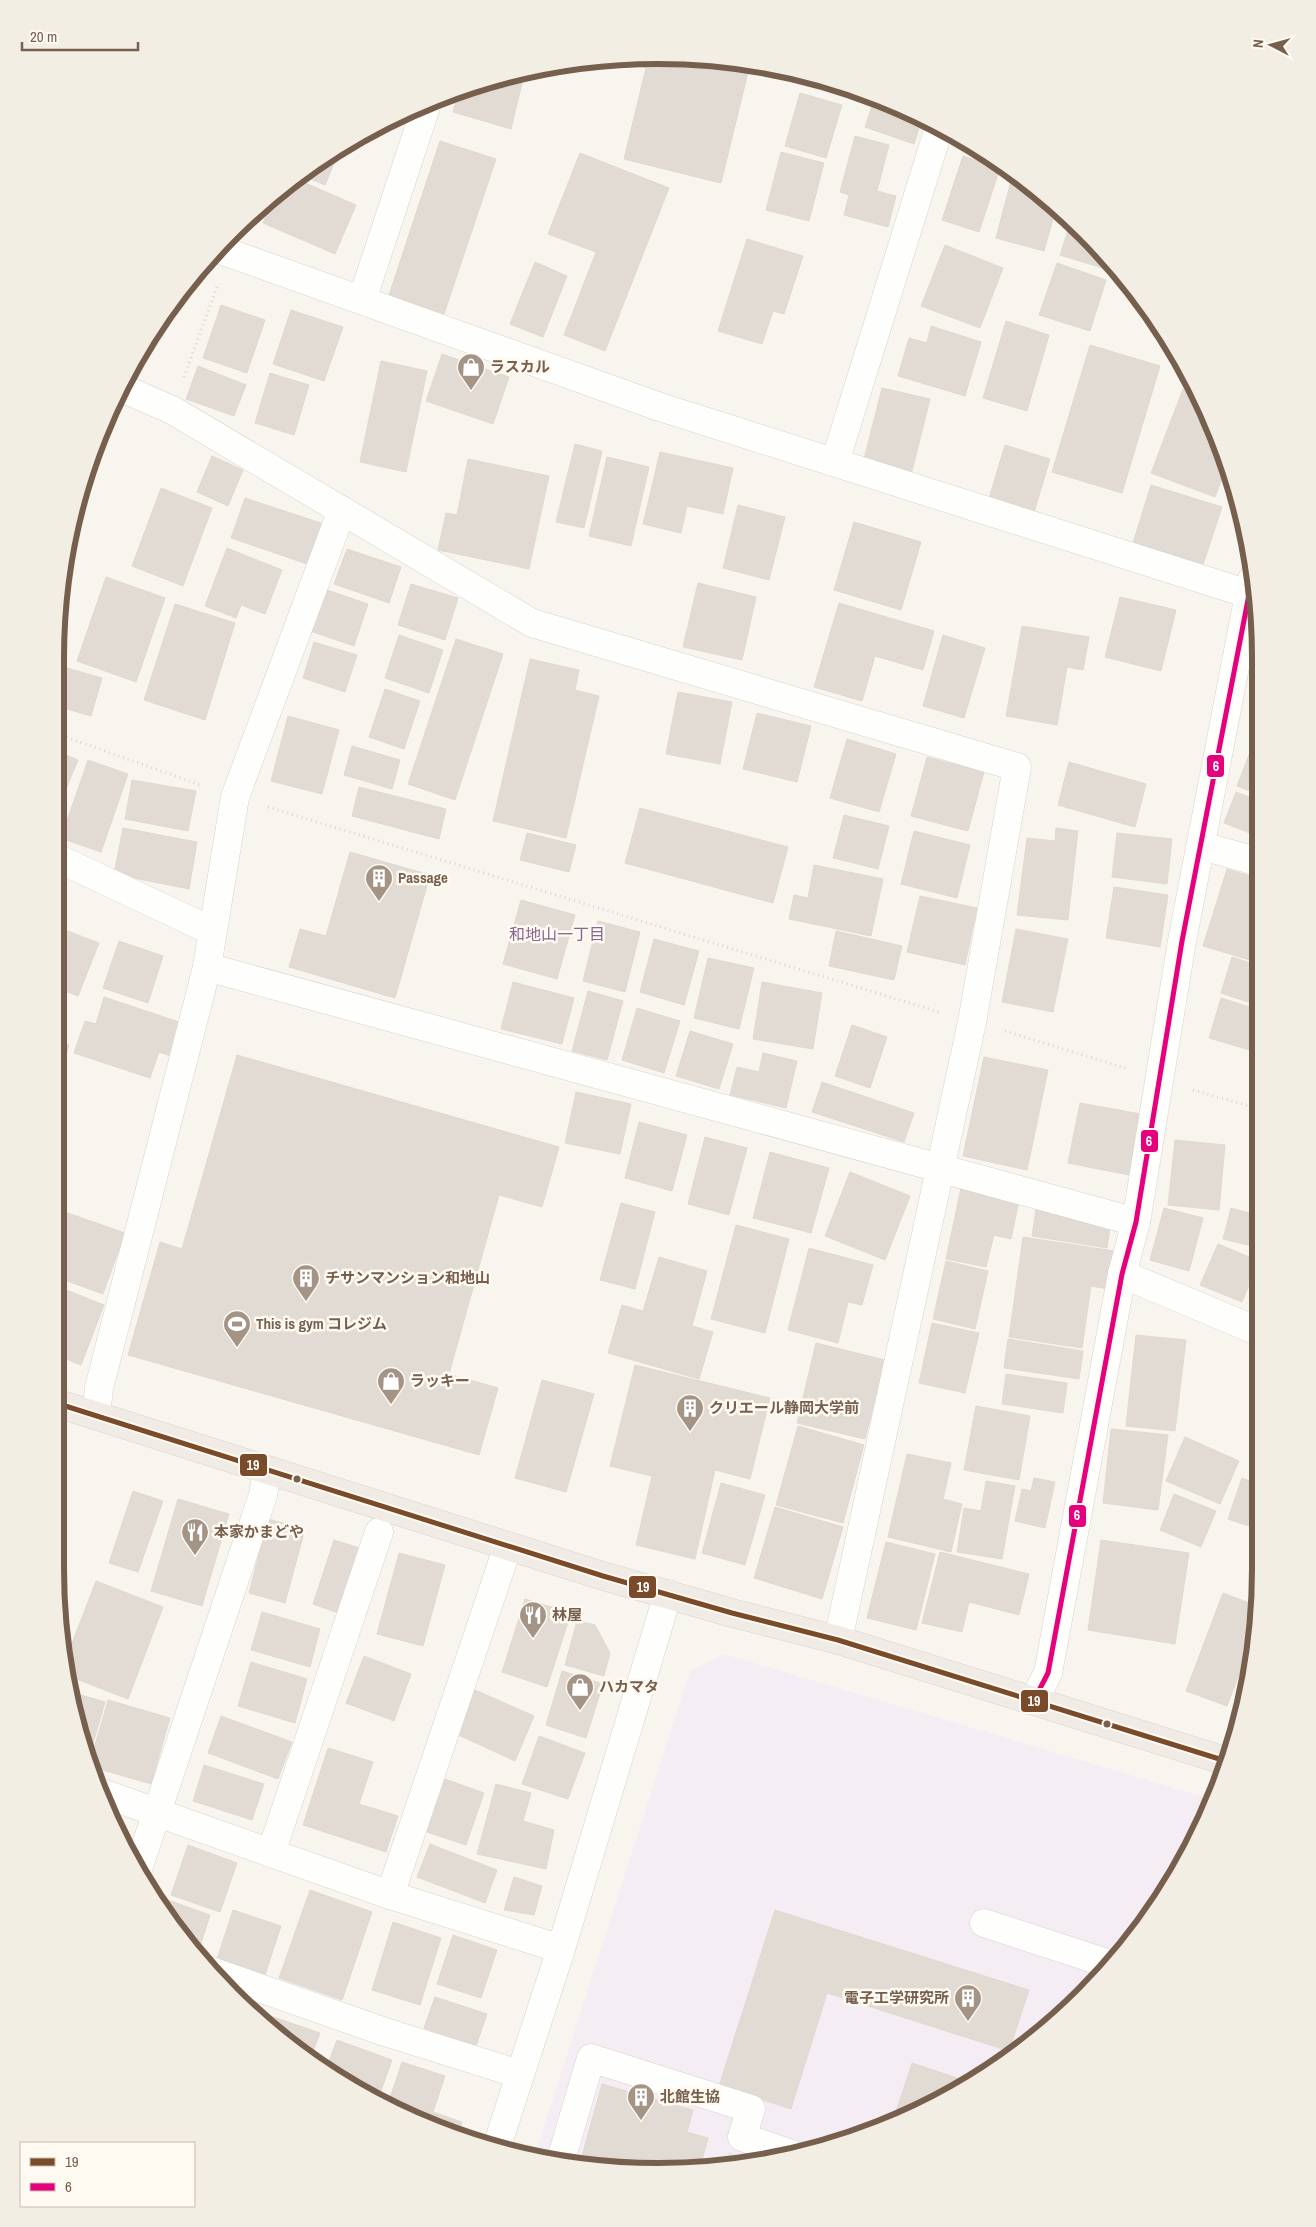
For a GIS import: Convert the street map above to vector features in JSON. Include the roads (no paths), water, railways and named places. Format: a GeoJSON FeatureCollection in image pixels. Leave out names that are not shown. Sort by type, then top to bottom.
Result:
{"type":"FeatureCollection","features":[{"type":"Feature","properties":{"kind":"highway"},"geometry":{"type":"LineString","coordinates":[[64,1406],[508,1546],[668,1594],[838,1640],[1221,1760]]}},
{"type":"Feature","properties":{"kind":"street"},"geometry":{"type":"LineString","coordinates":[[362,300],[424,112]]}},
{"type":"Feature","properties":{"kind":"street"},"geometry":{"type":"LineString","coordinates":[[835,462],[937,134]]}},
{"type":"Feature","properties":{"kind":"street"},"geometry":{"type":"LineString","coordinates":[[225,251],[660,407],[1248,589]]}},
{"type":"Feature","properties":{"kind":"street"},"geometry":{"type":"LineString","coordinates":[[127,390],[172,410],[532,623],[1017,767],[972,1022],[838,1640]]}},
{"type":"Feature","properties":{"kind":"street"},"geometry":{"type":"LineString","coordinates":[[96,1416],[99,1388],[207,967],[235,797],[342,510]]}},
{"type":"Feature","properties":{"kind":"street"},"geometry":{"type":"LineString","coordinates":[[1034,1700],[1048,1673],[1122,1274],[1136,1222],[1161,1080],[1182,942],[1249,603]]}},
{"type":"Feature","properties":{"kind":"street"},"geometry":{"type":"LineString","coordinates":[[1202,846],[1252,860]]}},
{"type":"Feature","properties":{"kind":"street"},"geometry":{"type":"LineString","coordinates":[[64,861],[212,931]]}},
{"type":"Feature","properties":{"kind":"street"},"geometry":{"type":"LineString","coordinates":[[207,967],[940,1170],[1136,1222]]}},
{"type":"Feature","properties":{"kind":"street"},"geometry":{"type":"LineString","coordinates":[[1122,1274],[1252,1329]]}},
{"type":"Feature","properties":{"kind":"street"},"geometry":{"type":"LineString","coordinates":[[141,1861],[263,1495],[267,1471]]}},
{"type":"Feature","properties":{"kind":"street"},"geometry":{"type":"LineString","coordinates":[[271,1854],[379,1532]]}},
{"type":"Feature","properties":{"kind":"street"},"geometry":{"type":"LineString","coordinates":[[390,1896],[508,1546]]}},
{"type":"Feature","properties":{"kind":"street"},"geometry":{"type":"LineString","coordinates":[[498,2141],[561,1949],[668,1594]]}},
{"type":"Feature","properties":{"kind":"street"},"geometry":{"type":"LineString","coordinates":[[109,1796],[390,1896],[561,1949]]}},
{"type":"Feature","properties":{"kind":"street"},"geometry":{"type":"LineString","coordinates":[[984,1923],[1104,1962]]}},
{"type":"Feature","properties":{"kind":"street"},"geometry":{"type":"LineString","coordinates":[[227,1977],[385,2032],[520,2074]]}},
{"type":"Feature","properties":{"kind":"street"},"geometry":{"type":"LineString","coordinates":[[562,2155],[591,2058],[751,2108],[742,2137],[781,2150]]}},
{"type":"Feature","properties":{"kind":"place","name":"ラスカル"},"geometry":{"type":"Point","coordinates":[471,391]}},
{"type":"Feature","properties":{"kind":"place","name":"Passage"},"geometry":{"type":"Point","coordinates":[379,902]}},
{"type":"Feature","properties":{"kind":"place","name":"チサンマンション和地山"},"geometry":{"type":"Point","coordinates":[306,1302]}},
{"type":"Feature","properties":{"kind":"place","name":"This is gym コレジム"},"geometry":{"type":"Point","coordinates":[237,1348]}},
{"type":"Feature","properties":{"kind":"place","name":"ラッキー"},"geometry":{"type":"Point","coordinates":[391,1405]}},
{"type":"Feature","properties":{"kind":"place","name":"クリエール静岡大学前"},"geometry":{"type":"Point","coordinates":[690,1432]}},
{"type":"Feature","properties":{"kind":"place","name":"本家かまどや"},"geometry":{"type":"Point","coordinates":[195,1556]}},
{"type":"Feature","properties":{"kind":"place","name":"林屋"},"geometry":{"type":"Point","coordinates":[533,1639]}},
{"type":"Feature","properties":{"kind":"place","name":"ハカマタ"},"geometry":{"type":"Point","coordinates":[580,1711]}},
{"type":"Feature","properties":{"kind":"place","name":"電子工学研究所"},"geometry":{"type":"Point","coordinates":[968,2022]}},
{"type":"Feature","properties":{"kind":"place","name":"北館生協"},"geometry":{"type":"Point","coordinates":[641,2121]}},
{"type":"Feature","properties":{"kind":"district","name":"和地山一丁目"},"geometry":{"type":"Point","coordinates":[557,934]}}]}
